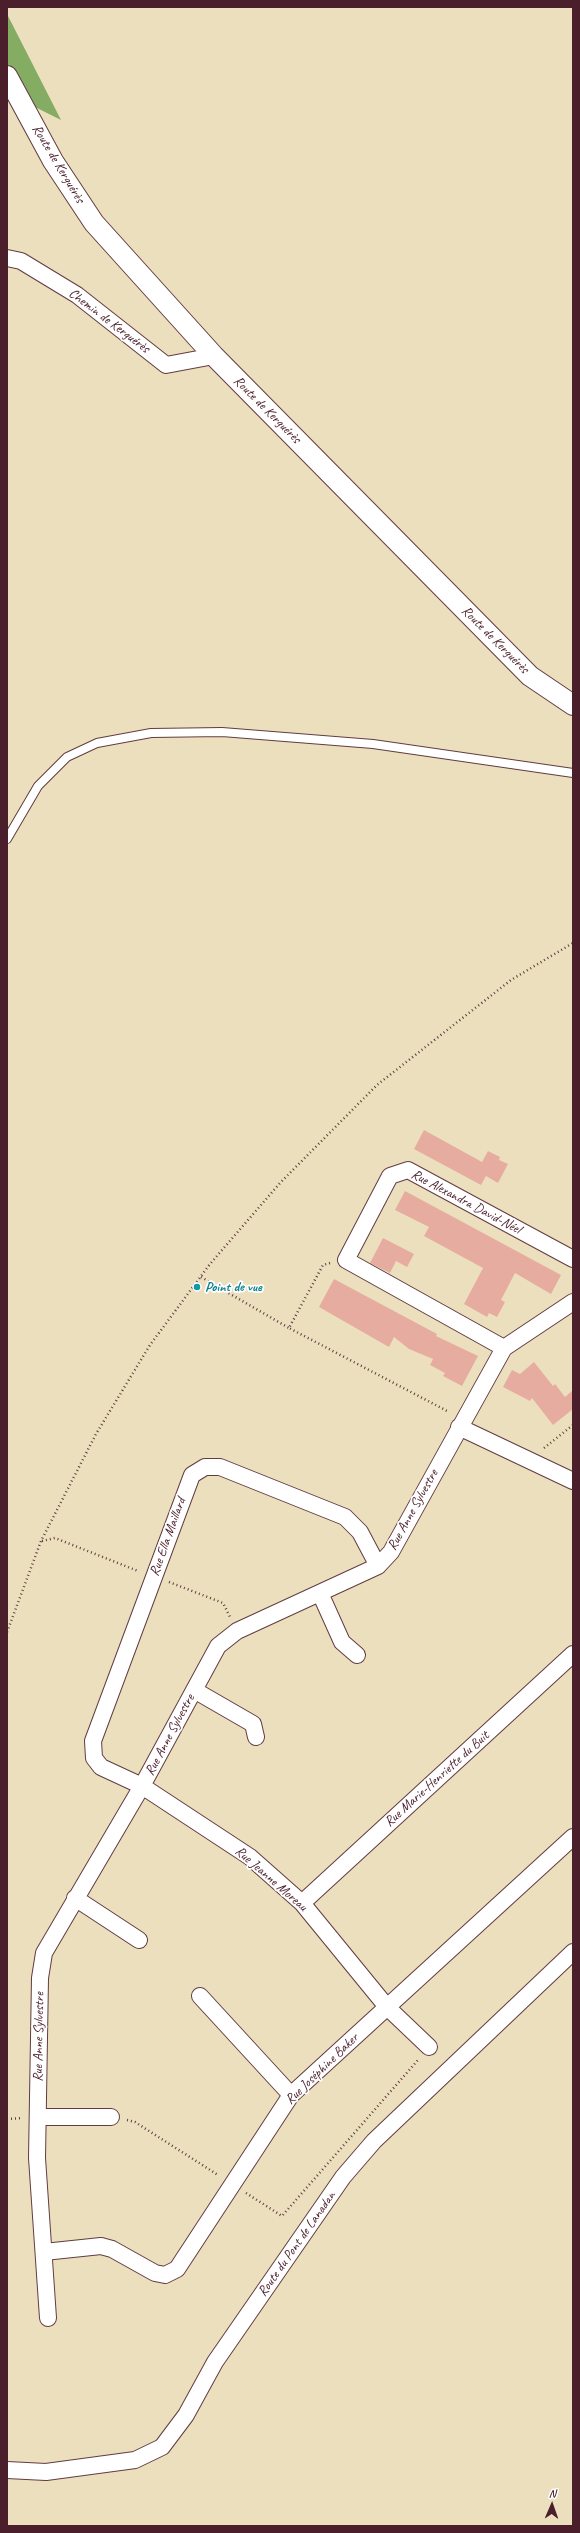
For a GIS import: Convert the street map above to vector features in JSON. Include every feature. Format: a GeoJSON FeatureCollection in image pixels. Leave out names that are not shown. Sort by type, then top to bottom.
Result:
{"type":"FeatureCollection","features":[{"type":"Feature","properties":{"kind":"street","name":"Route de Kerguérès"},"geometry":{"type":"LineString","coordinates":[[7,76],[53,161],[94,223],[214,356],[530,676],[573,705]]}},
{"type":"Feature","properties":{"kind":"street","name":"Chemin de Kerguérès"},"geometry":{"type":"LineString","coordinates":[[7,258],[21,261],[77,295],[166,365],[214,356]]}},
{"type":"Feature","properties":{"kind":"street","name":"Rue Alexandra David-Néel"},"geometry":{"type":"LineString","coordinates":[[346,1260],[390,1176],[408,1170],[573,1259]]}},
{"type":"Feature","properties":{"kind":"street"},"geometry":{"type":"LineString","coordinates":[[346,1260],[504,1348]]}},
{"type":"Feature","properties":{"kind":"street","name":"Rue Anne Sylvestre"},"geometry":{"type":"LineString","coordinates":[[48,2318],[37,2158],[40,1978],[44,1953],[142,1786],[218,1646],[237,1631],[378,1566],[391,1552],[461,1423],[504,1348],[573,1302]]}},
{"type":"Feature","properties":{"kind":"street"},"geometry":{"type":"LineString","coordinates":[[461,1423],[529,1460],[573,1481]]}},
{"type":"Feature","properties":{"kind":"street","name":"Rue Ella Maillard"},"geometry":{"type":"LineString","coordinates":[[142,1786],[101,1767],[94,1758],[93,1741],[192,1475],[205,1467],[220,1467],[345,1517],[360,1532],[378,1566]]}},
{"type":"Feature","properties":{"kind":"street"},"geometry":{"type":"LineString","coordinates":[[320,1593],[342,1642],[357,1655]]}},
{"type":"Feature","properties":{"kind":"street","name":"Rue Marie-Henriette du Buit"},"geometry":{"type":"LineString","coordinates":[[302,1903],[573,1654]]}},
{"type":"Feature","properties":{"kind":"street"},"geometry":{"type":"LineString","coordinates":[[194,1690],[253,1724],[256,1736]]}},
{"type":"Feature","properties":{"kind":"street","name":"Rue Jeanne Moreau"},"geometry":{"type":"LineString","coordinates":[[142,1786],[250,1857],[302,1903],[387,2008],[428,2047]]}},
{"type":"Feature","properties":{"kind":"street","name":"Rue Joséphine Baker"},"geometry":{"type":"LineString","coordinates":[[44,2252],[101,2246],[112,2249],[155,2273],[165,2275],[177,2269],[291,2095],[573,1837]]}},
{"type":"Feature","properties":{"kind":"street"},"geometry":{"type":"LineString","coordinates":[[75,1898],[139,1940]]}},
{"type":"Feature","properties":{"kind":"street","name":"Route du Pont de Lanadan"},"geometry":{"type":"LineString","coordinates":[[7,2470],[46,2472],[135,2460],[162,2446],[186,2415],[215,2362],[343,2177],[374,2141],[573,1952]]}},
{"type":"Feature","properties":{"kind":"street"},"geometry":{"type":"LineString","coordinates":[[200,1996],[291,2095]]}},
{"type":"Feature","properties":{"kind":"street"},"geometry":{"type":"LineString","coordinates":[[38,2117],[111,2117]]}},
{"type":"Feature","properties":{"kind":"lane"},"geometry":{"type":"LineString","coordinates":[[7,839],[38,786],[67,757],[97,743],[151,733],[222,732],[373,744],[573,773]]}},
{"type":"Feature","properties":{"kind":"path"},"geometry":{"type":"LineString","coordinates":[[7,1632],[41,1541],[96,1434],[150,1345],[201,1277],[280,1183],[377,1085],[511,980],[573,943]]}},
{"type":"Feature","properties":{"kind":"path"},"geometry":{"type":"LineString","coordinates":[[288,1328],[323,1265],[346,1260]]}},
{"type":"Feature","properties":{"kind":"path"},"geometry":{"type":"LineString","coordinates":[[201,1277],[288,1328],[461,1423]]}},
{"type":"Feature","properties":{"kind":"path"},"geometry":{"type":"LineString","coordinates":[[529,1460],[573,1425]]}},
{"type":"Feature","properties":{"kind":"path"},"geometry":{"type":"LineString","coordinates":[[41,1541],[55,1538],[223,1603],[237,1631]]}},
{"type":"Feature","properties":{"kind":"path"},"geometry":{"type":"LineString","coordinates":[[111,2117],[135,2122],[282,2216],[428,2047]]}},
{"type":"Feature","properties":{"kind":"green space"},"geometry":{"type":"Polygon","coordinates":[[[7,14],[61,120],[7,93],[7,14]]]}},
{"type":"Feature","properties":{"kind":"building"},"geometry":{"type":"Polygon","coordinates":[[[424,1130],[482,1162],[488,1151],[500,1157],[499,1160],[508,1164],[498,1183],[486,1176],[481,1185],[414,1149],[424,1130]]]}},
{"type":"Feature","properties":{"kind":"building"},"geometry":{"type":"Polygon","coordinates":[[[405,1191],[561,1275],[551,1294],[515,1273],[501,1300],[505,1302],[497,1317],[489,1313],[487,1317],[464,1304],[483,1268],[424,1236],[429,1227],[395,1210],[405,1191]]]}},
{"type":"Feature","properties":{"kind":"building"},"geometry":{"type":"Polygon","coordinates":[[[383,1238],[414,1254],[407,1267],[396,1261],[390,1273],[370,1263],[383,1238]]]}},
{"type":"Feature","properties":{"kind":"building"},"geometry":{"type":"Polygon","coordinates":[[[334,1279],[437,1334],[436,1336],[478,1356],[462,1386],[443,1376],[445,1373],[430,1365],[433,1359],[409,1349],[394,1337],[389,1347],[319,1307],[334,1279]]]}},
{"type":"Feature","properties":{"kind":"building"},"geometry":{"type":"Polygon","coordinates":[[[534,1362],[553,1386],[555,1384],[565,1397],[573,1390],[573,1409],[553,1425],[532,1398],[530,1401],[503,1387],[512,1370],[520,1374],[534,1362]]]}},
{"type":"Feature","properties":{"kind":"place","name":"Point de vue"},"geometry":{"type":"Point","coordinates":[197,1287]}}]}
